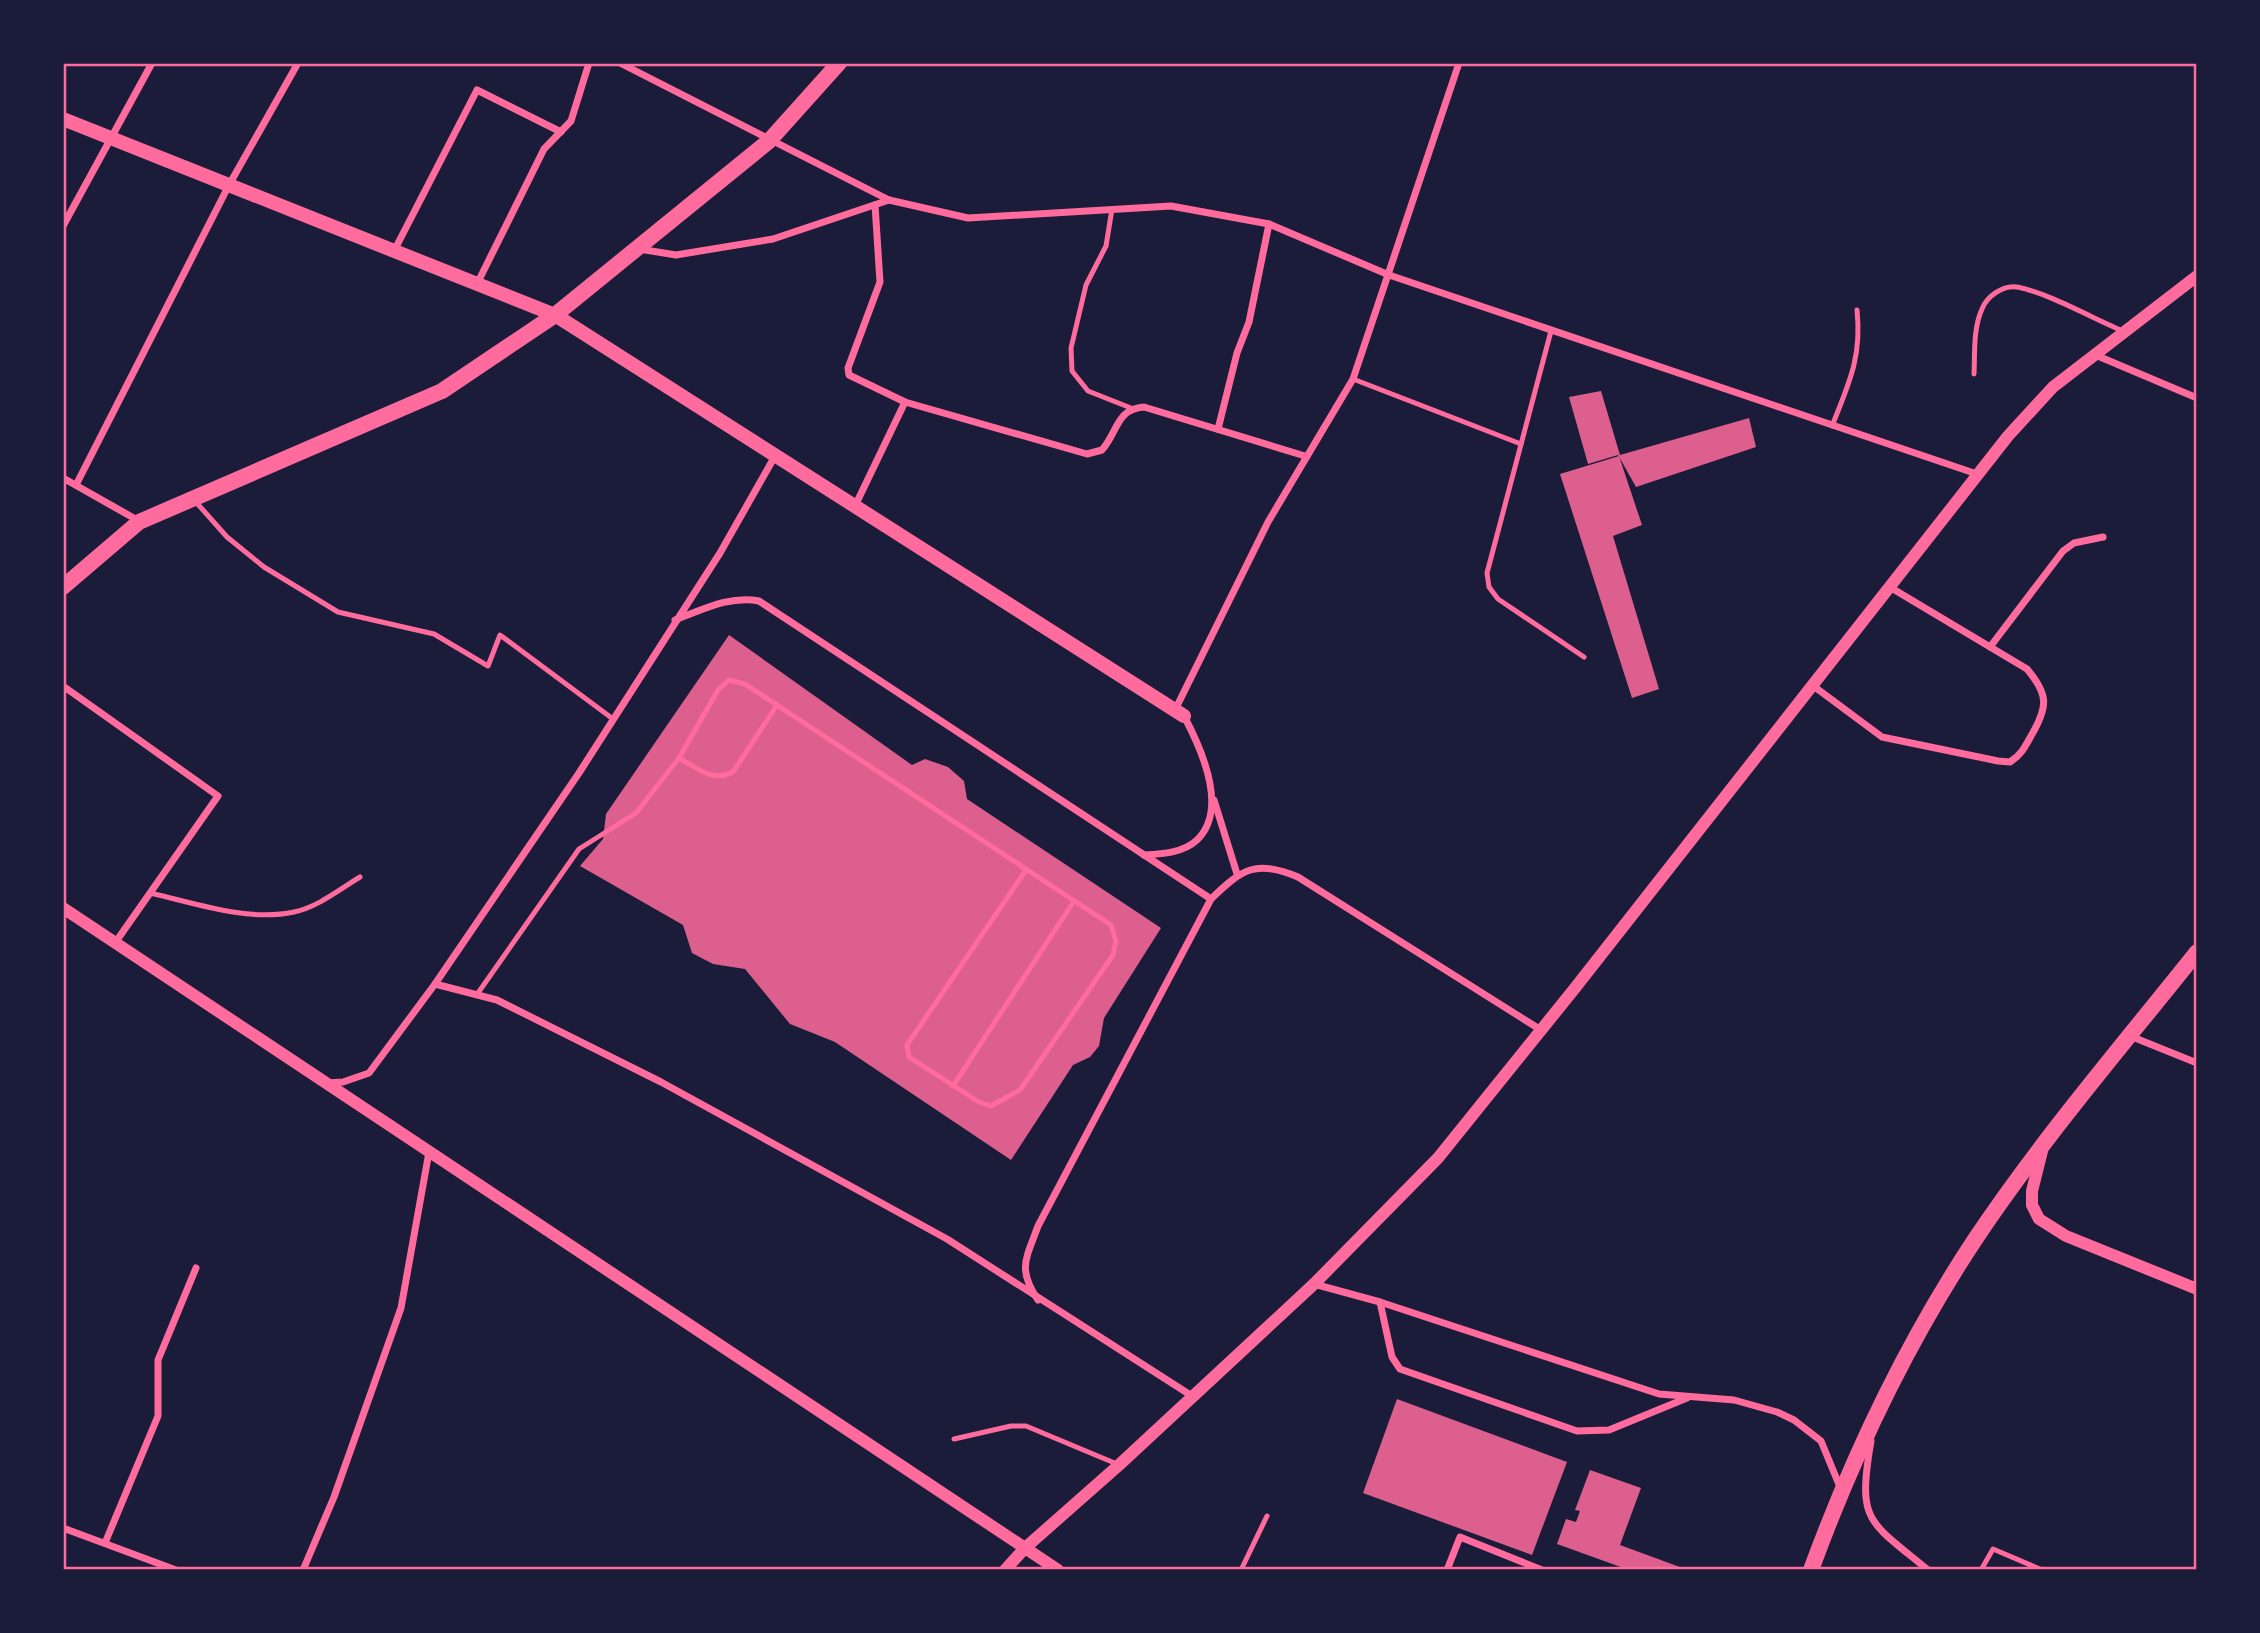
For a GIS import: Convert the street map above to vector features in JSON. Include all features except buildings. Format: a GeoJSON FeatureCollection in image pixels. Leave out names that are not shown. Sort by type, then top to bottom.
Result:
{"type":"FeatureCollection","features":[{"type":"Feature","properties":{"kind":"main road"},"geometry":{"type":"LineString","coordinates":[[63,587],[139,522],[195,501],[442,391],[555,314],[769,141],[839,63]]}},
{"type":"Feature","properties":{"kind":"main road"},"geometry":{"type":"LineString","coordinates":[[63,119],[555,314],[1180,713]]}},
{"type":"Feature","properties":{"kind":"main road"},"geometry":{"type":"LineString","coordinates":[[1811,1570],[1875,1414],[1976,1239],[2044,1143],[2197,952]]}},
{"type":"Feature","properties":{"kind":"street"},"geometry":{"type":"LineString","coordinates":[[63,226],[152,63]]}},
{"type":"Feature","properties":{"kind":"street"},"geometry":{"type":"LineString","coordinates":[[76,485],[229,185],[298,63]]}},
{"type":"Feature","properties":{"kind":"street"},"geometry":{"type":"LineString","coordinates":[[477,284],[544,149],[571,121],[589,63]]}},
{"type":"Feature","properties":{"kind":"street"},"geometry":{"type":"LineString","coordinates":[[620,63],[889,200],[968,218],[1171,206],[1269,224],[1389,275],[1977,474]]}},
{"type":"Feature","properties":{"kind":"street"},"geometry":{"type":"LineString","coordinates":[[1237,874],[1211,793],[1198,741],[1180,713],[1268,522],[1353,379],[1458,63]]}},
{"type":"Feature","properties":{"kind":"street"},"geometry":{"type":"LineString","coordinates":[[394,251],[477,90],[561,132]]}},
{"type":"Feature","properties":{"kind":"street"},"geometry":{"type":"LineString","coordinates":[[636,249],[676,256],[773,239],[889,200]]}},
{"type":"Feature","properties":{"kind":"street"},"geometry":{"type":"LineString","coordinates":[[875,205],[880,282],[848,368],[849,375],[905,402],[1087,454],[1102,450],[1121,417],[1130,408],[1144,407],[1305,456]]}},
{"type":"Feature","properties":{"kind":"street"},"geometry":{"type":"LineString","coordinates":[[1217,429],[1237,353],[1249,322],[1269,224]]}},
{"type":"Feature","properties":{"kind":"street"},"geometry":{"type":"LineString","coordinates":[[1005,1570],[1025,1548],[1119,1465],[1314,1284],[1438,1158],[1977,474],[2053,387],[2197,276]]}},
{"type":"Feature","properties":{"kind":"street"},"geometry":{"type":"LineString","coordinates":[[2093,354],[2197,398]]}},
{"type":"Feature","properties":{"kind":"street"},"geometry":{"type":"LineString","coordinates":[[855,506],[905,402]]}},
{"type":"Feature","properties":{"kind":"street"},"geometry":{"type":"LineString","coordinates":[[325,1083],[343,1082],[369,1073],[435,984],[572,785],[720,553],[776,456]]}},
{"type":"Feature","properties":{"kind":"street"},"geometry":{"type":"LineString","coordinates":[[63,478],[139,522]]}},
{"type":"Feature","properties":{"kind":"street"},"geometry":{"type":"LineString","coordinates":[[1990,647],[2063,551],[2074,543],[2103,537]]}},
{"type":"Feature","properties":{"kind":"street"},"geometry":{"type":"LineString","coordinates":[[1812,685],[1882,737],[2010,762],[2020,755],[2044,714],[2044,696],[2027,669],[1888,586]]}},
{"type":"Feature","properties":{"kind":"street"},"geometry":{"type":"LineString","coordinates":[[675,620],[728,601],[743,598],[759,601],[1211,899]]}},
{"type":"Feature","properties":{"kind":"street"},"geometry":{"type":"LineString","coordinates":[[63,686],[218,796],[115,943]]}},
{"type":"Feature","properties":{"kind":"street"},"geometry":{"type":"LineString","coordinates":[[1144,855],[1170,853],[1197,840],[1205,828],[1212,808],[1211,793]]}},
{"type":"Feature","properties":{"kind":"street"},"geometry":{"type":"LineString","coordinates":[[1038,1300],[1025,1281],[1026,1260],[1038,1226],[1211,899],[1237,874],[1254,868],[1278,868],[1298,877],[1541,1030]]}},
{"type":"Feature","properties":{"kind":"street"},"geometry":{"type":"LineString","coordinates":[[63,908],[1058,1570]]}},
{"type":"Feature","properties":{"kind":"street"},"geometry":{"type":"LineString","coordinates":[[435,984],[478,993],[648,1076],[732,1121],[947,1239],[1038,1300],[1192,1396]]}},
{"type":"Feature","properties":{"kind":"street"},"geometry":{"type":"LineString","coordinates":[[2130,1036],[2197,1063]]}},
{"type":"Feature","properties":{"kind":"street"},"geometry":{"type":"LineString","coordinates":[[2044,1143],[2032,1191],[2032,1205],[2039,1219],[2066,1236],[2197,1289]]}},
{"type":"Feature","properties":{"kind":"street"},"geometry":{"type":"LineString","coordinates":[[303,1570],[334,1497],[401,1308],[429,1151]]}},
{"type":"Feature","properties":{"kind":"street"},"geometry":{"type":"LineString","coordinates":[[105,1543],[158,1416],[158,1360],[196,1268]]}},
{"type":"Feature","properties":{"kind":"street"},"geometry":{"type":"LineString","coordinates":[[1314,1284],[1636,1387],[1688,1398],[1734,1400],[1794,1420],[1821,1441],[1842,1491]]}},
{"type":"Feature","properties":{"kind":"street"},"geometry":{"type":"LineString","coordinates":[[1380,1303],[1392,1357],[1400,1369],[1577,1431],[1609,1430],[1688,1398]]}},
{"type":"Feature","properties":{"kind":"street"},"geometry":{"type":"LineString","coordinates":[[1875,1414],[1864,1478],[1865,1507],[1873,1523],[1928,1570]]}},
{"type":"Feature","properties":{"kind":"street"},"geometry":{"type":"LineString","coordinates":[[63,1528],[176,1570]]}},
{"type":"Feature","properties":{"kind":"street"},"geometry":{"type":"LineString","coordinates":[[1447,1570],[1460,1537],[1542,1570]]}},
{"type":"Feature","properties":{"kind":"lane"},"geometry":{"type":"LineString","coordinates":[[1112,209],[1106,246],[1086,285],[1071,348],[1072,370],[1088,391],[1130,408]]}},
{"type":"Feature","properties":{"kind":"lane"},"geometry":{"type":"LineString","coordinates":[[1974,374],[1976,330],[1982,306],[2004,288],[2027,290],[2123,331]]}},
{"type":"Feature","properties":{"kind":"lane"},"geometry":{"type":"LineString","coordinates":[[1832,426],[1857,361],[1860,339],[1857,310]]}},
{"type":"Feature","properties":{"kind":"lane"},"geometry":{"type":"LineString","coordinates":[[1551,331],[1487,573],[1489,587],[1498,599],[1584,657]]}},
{"type":"Feature","properties":{"kind":"lane"},"geometry":{"type":"LineString","coordinates":[[1353,379],[1521,444]]}},
{"type":"Feature","properties":{"kind":"lane"},"geometry":{"type":"LineString","coordinates":[[195,501],[227,537],[264,567],[338,611],[434,634],[488,666],[500,635],[612,719]]}},
{"type":"Feature","properties":{"kind":"lane"},"geometry":{"type":"LineString","coordinates":[[478,993],[579,849],[627,821],[678,758],[718,690],[729,680],[745,684],[1111,925],[1116,941],[1113,955],[1020,1090],[992,1107],[979,1102],[909,1057],[906,1045],[1026,870]]}},
{"type":"Feature","properties":{"kind":"lane"},"geometry":{"type":"LineString","coordinates":[[678,758],[711,776],[723,778],[733,772],[777,705]]}},
{"type":"Feature","properties":{"kind":"lane"},"geometry":{"type":"LineString","coordinates":[[150,893],[243,913],[270,915],[296,912],[324,900],[360,877]]}},
{"type":"Feature","properties":{"kind":"lane"},"geometry":{"type":"LineString","coordinates":[[953,1086],[1074,901]]}},
{"type":"Feature","properties":{"kind":"lane"},"geometry":{"type":"LineString","coordinates":[[954,1439],[1011,1426],[1026,1426],[1119,1465]]}},
{"type":"Feature","properties":{"kind":"lane"},"geometry":{"type":"LineString","coordinates":[[1241,1570],[1267,1516]]}},
{"type":"Feature","properties":{"kind":"lane"},"geometry":{"type":"LineString","coordinates":[[1981,1570],[1993,1549],[2042,1570]]}}]}
